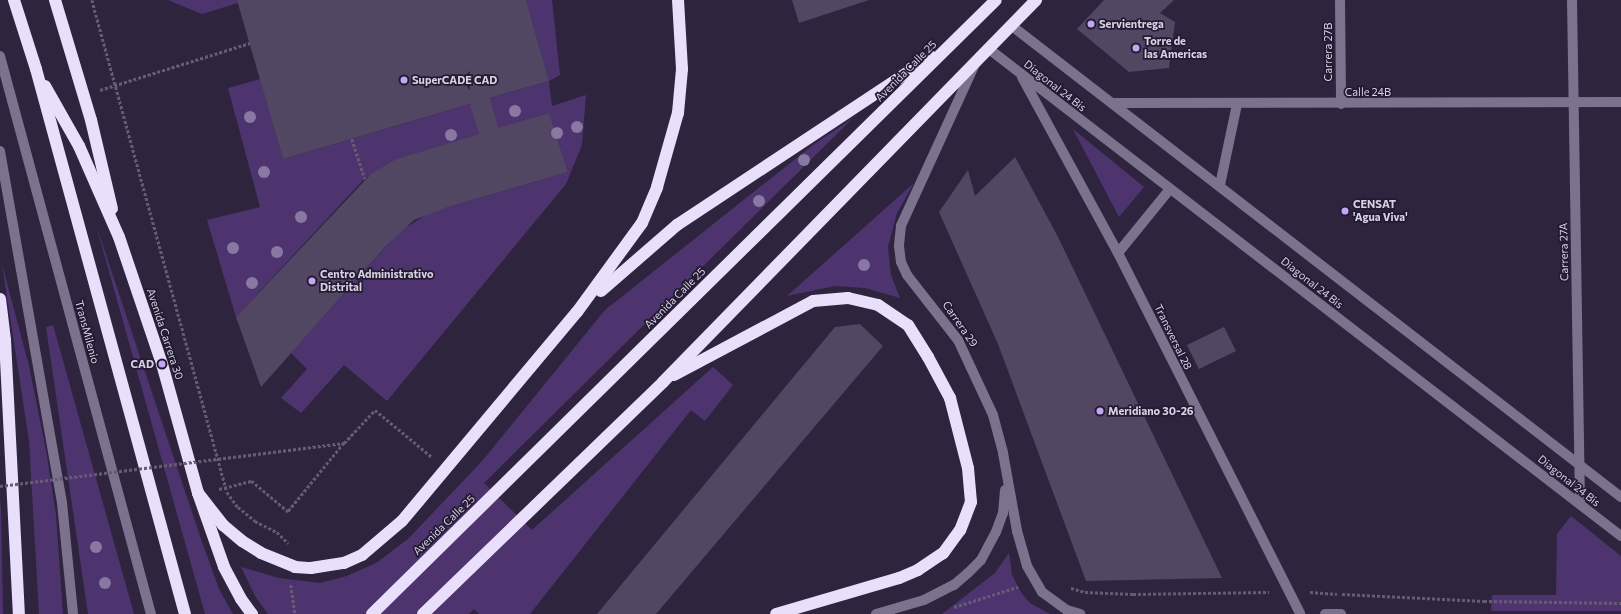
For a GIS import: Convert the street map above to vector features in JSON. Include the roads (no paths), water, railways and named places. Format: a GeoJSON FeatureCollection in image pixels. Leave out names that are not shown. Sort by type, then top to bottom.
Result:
{"type":"FeatureCollection","features":[{"type":"Feature","properties":{"kind":"highway","name":"Avenida Carrera 30"},"geometry":{"type":"LineString","coordinates":[[14,0],[36,69],[185,614]]}},
{"type":"Feature","properties":{"kind":"highway"},"geometry":{"type":"LineString","coordinates":[[55,0],[91,120],[119,237]]}},
{"type":"Feature","properties":{"kind":"highway"},"geometry":{"type":"LineString","coordinates":[[198,493],[223,525],[242,541],[261,553],[292,566],[311,568],[344,563],[362,555],[402,521],[577,312],[628,244],[642,222],[657,187],[678,113],[682,69],[678,0]]}},
{"type":"Feature","properties":{"kind":"highway","name":"Avenida Calle 25"},"geometry":{"type":"LineString","coordinates":[[372,614],[996,0]]}},
{"type":"Feature","properties":{"kind":"highway"},"geometry":{"type":"LineString","coordinates":[[423,614],[663,382],[1036,0]]}},
{"type":"Feature","properties":{"kind":"highway"},"geometry":{"type":"LineString","coordinates":[[577,312],[630,263],[677,225],[954,42]]}},
{"type":"Feature","properties":{"kind":"highway","name":"Avenida Carrera 30"},"geometry":{"type":"LineString","coordinates":[[36,69],[79,146],[119,237],[162,364],[198,493],[224,567],[241,599],[252,614]]}},
{"type":"Feature","properties":{"kind":"highway"},"geometry":{"type":"LineString","coordinates":[[663,382],[814,301],[848,298],[878,305],[908,325],[950,398],[968,468],[971,502],[960,530],[943,552],[918,570],[899,578],[776,614]]}},
{"type":"Feature","properties":{"kind":"highway"},"geometry":{"type":"LineString","coordinates":[[0,299],[5,340],[19,614]]}},
{"type":"Feature","properties":{"kind":"street","name":"Carrera 27B"},"geometry":{"type":"LineString","coordinates":[[1340,0],[1341,104]]}},
{"type":"Feature","properties":{"kind":"street","name":"Carrera 27A"},"geometry":{"type":"LineString","coordinates":[[1572,0],[1580,504]]}},
{"type":"Feature","properties":{"kind":"street","name":"Diagonal 24 Bis"},"geometry":{"type":"LineString","coordinates":[[1012,26],[1114,103],[1621,497]]}},
{"type":"Feature","properties":{"kind":"street","name":"Diagonal 24 Bis"},"geometry":{"type":"LineString","coordinates":[[989,49],[1621,536]]}},
{"type":"Feature","properties":{"kind":"street","name":"TransMilenio"},"geometry":{"type":"LineString","coordinates":[[0,56],[151,614]]}},
{"type":"Feature","properties":{"kind":"street","name":"Carrera 29"},"geometry":{"type":"LineString","coordinates":[[976,63],[901,226],[899,246],[907,275],[947,324],[969,360],[993,415],[1003,453],[1017,531],[1027,566],[1042,592],[1068,610],[1080,614]]}},
{"type":"Feature","properties":{"kind":"street","name":"Transversal 28"},"geometry":{"type":"LineString","coordinates":[[1020,73],[1118,253],[1300,614]]}},
{"type":"Feature","properties":{"kind":"street","name":"Calle 24B"},"geometry":{"type":"LineString","coordinates":[[1114,103],[1341,104],[1621,102]]}},
{"type":"Feature","properties":{"kind":"street"},"geometry":{"type":"LineString","coordinates":[[1220,185],[1237,104]]}},
{"type":"Feature","properties":{"kind":"street"},"geometry":{"type":"LineString","coordinates":[[0,151],[62,503],[73,614]]}},
{"type":"Feature","properties":{"kind":"street"},"geometry":{"type":"LineString","coordinates":[[1118,253],[1170,189]]}},
{"type":"Feature","properties":{"kind":"street"},"geometry":{"type":"LineString","coordinates":[[876,614],[924,600],[954,584],[981,560],[1003,513],[1006,473],[1003,453]]}},
{"type":"Feature","properties":{"kind":"street"},"geometry":{"type":"LineString","coordinates":[[1325,614],[1341,614]]}},
{"type":"Feature","properties":{"kind":"place","name":"Servientrega"},"geometry":{"type":"Point","coordinates":[1091,24]}},
{"type":"Feature","properties":{"kind":"place","name":"Torre de las Americas"},"geometry":{"type":"Point","coordinates":[1136,48]}},
{"type":"Feature","properties":{"kind":"place","name":"SuperCADE CAD"},"geometry":{"type":"Point","coordinates":[404,80]}},
{"type":"Feature","properties":{"kind":"place","name":"CENSAT 'Agua Viva'"},"geometry":{"type":"Point","coordinates":[1345,211]}},
{"type":"Feature","properties":{"kind":"place","name":"Centro Administrativo Distrital"},"geometry":{"type":"Point","coordinates":[312,281]}},
{"type":"Feature","properties":{"kind":"place","name":"CAD"},"geometry":{"type":"Point","coordinates":[162,364]}},
{"type":"Feature","properties":{"kind":"place","name":"Meridiano 30-26"},"geometry":{"type":"Point","coordinates":[1100,411]}}]}
